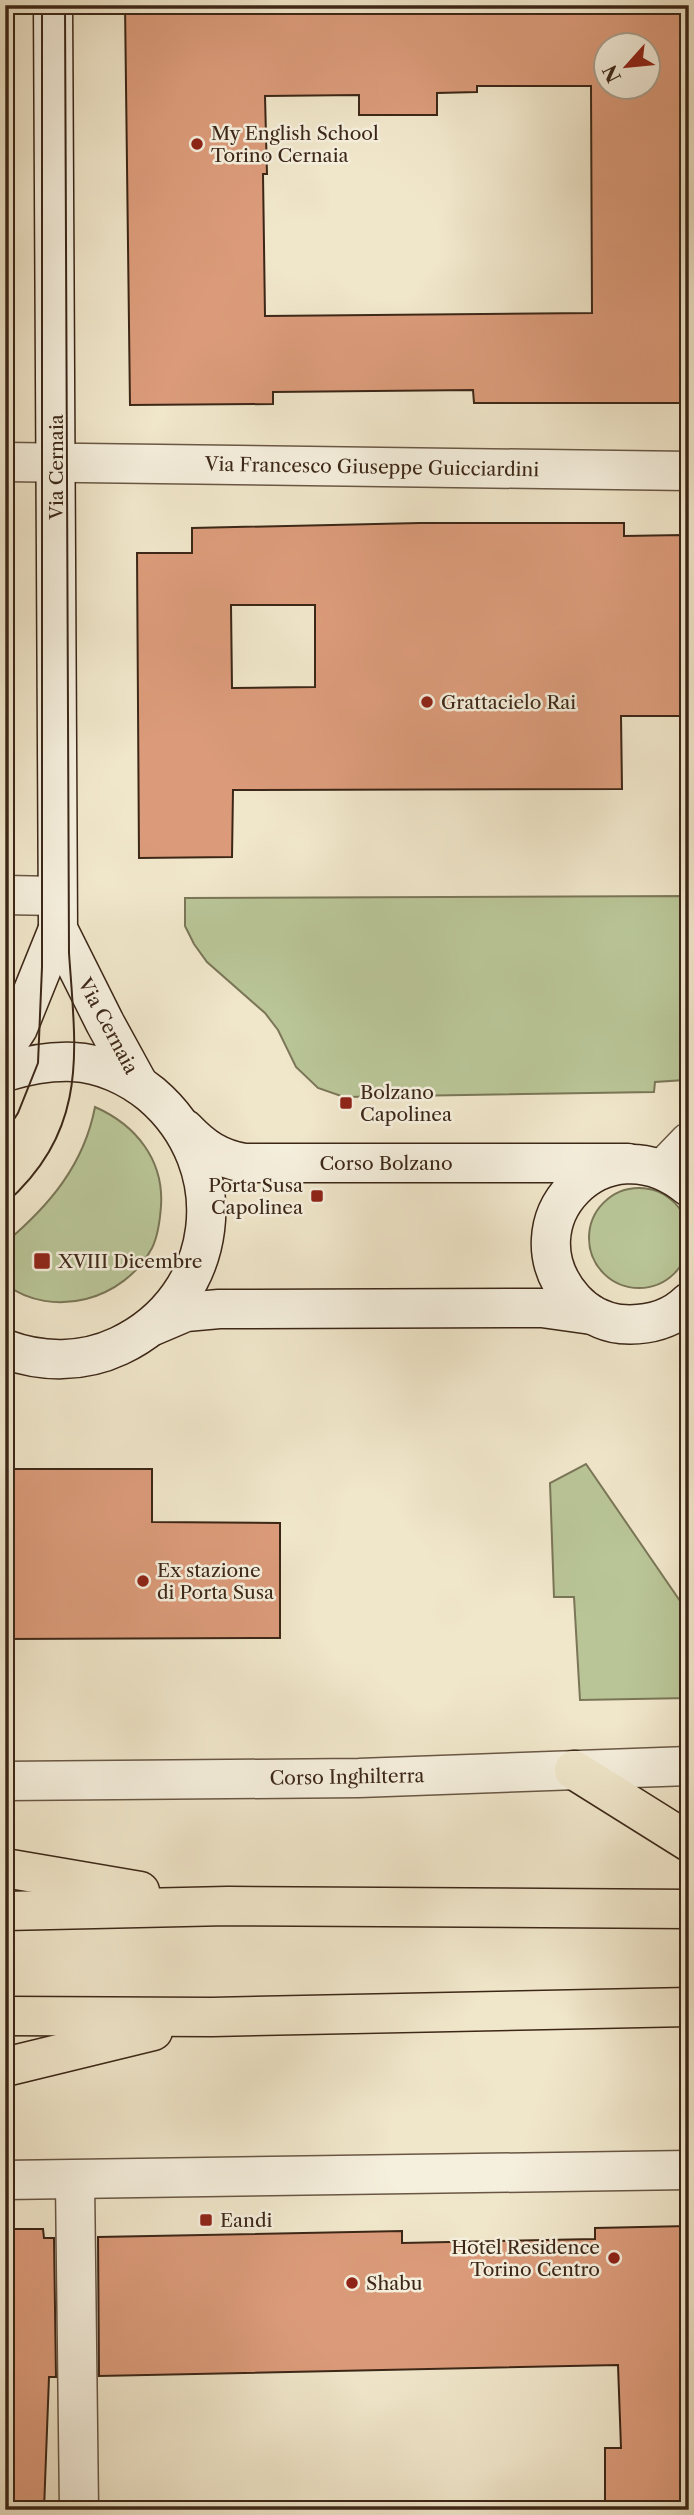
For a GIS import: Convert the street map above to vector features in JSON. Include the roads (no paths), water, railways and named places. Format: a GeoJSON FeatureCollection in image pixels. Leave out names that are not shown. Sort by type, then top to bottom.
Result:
{"type":"FeatureCollection","features":[{"type":"Feature","properties":{"kind":"main road"},"geometry":{"type":"LineString","coordinates":[[574,1770],[689,1842]]}},
{"type":"Feature","properties":{"kind":"main road"},"geometry":{"type":"LineString","coordinates":[[5,1868],[228,1906]]}},
{"type":"Feature","properties":{"kind":"main road"},"geometry":{"type":"LineString","coordinates":[[5,1911],[228,1906],[689,1909]]}},
{"type":"Feature","properties":{"kind":"main road"},"geometry":{"type":"LineString","coordinates":[[5,2016],[212,2017],[689,2007]]}},
{"type":"Feature","properties":{"kind":"main road"},"geometry":{"type":"LineString","coordinates":[[5,2067],[212,2017]]}},
{"type":"Feature","properties":{"kind":"street","name":"Via Cernaia"},"geometry":{"type":"LineString","coordinates":[[5,1048],[18,1028],[58,912],[53,5]]}},
{"type":"Feature","properties":{"kind":"street","name":"Via Francesco Giuseppe Guicciardini"},"geometry":{"type":"LineString","coordinates":[[5,462],[689,471]]}},
{"type":"Feature","properties":{"kind":"street"},"geometry":{"type":"LineString","coordinates":[[5,895],[58,912]]}},
{"type":"Feature","properties":{"kind":"street","name":"Via Cernaia"},"geometry":{"type":"LineString","coordinates":[[58,912],[105,1023],[152,1096]]}},
{"type":"Feature","properties":{"kind":"street"},"geometry":{"type":"LineString","coordinates":[[5,1072],[38,1063],[75,1062],[100,1067],[152,1096],[191,1143],[202,1175],[207,1207],[205,1234],[199,1258],[187,1286],[170,1309],[151,1327]]}},
{"type":"Feature","properties":{"kind":"street","name":"Corso Bolzano"},"geometry":{"type":"LineString","coordinates":[[152,1096],[203,1147],[225,1160],[244,1163],[672,1166]]}},
{"type":"Feature","properties":{"kind":"street"},"geometry":{"type":"LineString","coordinates":[[592,1315],[569,1294],[556,1271],[552,1251],[555,1220],[565,1199],[581,1181],[599,1170],[672,1166]]}},
{"type":"Feature","properties":{"kind":"street"},"geometry":{"type":"LineString","coordinates":[[5,1349],[48,1359],[90,1356],[120,1346],[151,1327],[186,1312],[219,1309],[542,1308],[592,1315],[612,1323],[633,1325],[653,1323],[687,1305]]}},
{"type":"Feature","properties":{"kind":"street","name":"Corso Inghilterra"},"geometry":{"type":"LineString","coordinates":[[5,1781],[359,1778],[689,1766]]}},
{"type":"Feature","properties":{"kind":"street"},"geometry":{"type":"LineString","coordinates":[[5,2180],[689,2170]]}},
{"type":"Feature","properties":{"kind":"street"},"geometry":{"type":"LineString","coordinates":[[75,2181],[79,2510]]}},
{"type":"Feature","properties":{"kind":"tram line"},"geometry":{"type":"LineString","coordinates":[[5,1133],[18,1113],[38,1063],[42,967],[42,5]]}},
{"type":"Feature","properties":{"kind":"tram line"},"geometry":{"type":"LineString","coordinates":[[5,1204],[32,1176],[51,1147],[64,1118],[74,1057],[69,953],[65,5]]}},
{"type":"Feature","properties":{"kind":"place","name":"My English School Torino Cernaia"},"geometry":{"type":"Point","coordinates":[197,144]}},
{"type":"Feature","properties":{"kind":"place","name":"Grattacielo Rai"},"geometry":{"type":"Point","coordinates":[427,702]}},
{"type":"Feature","properties":{"kind":"place","name":"Bolzano Capolinea"},"geometry":{"type":"Point","coordinates":[346,1103]}},
{"type":"Feature","properties":{"kind":"place","name":"Porta Susa Capolinea"},"geometry":{"type":"Point","coordinates":[317,1196]}},
{"type":"Feature","properties":{"kind":"place","name":"XVIII Dicembre"},"geometry":{"type":"Point","coordinates":[42,1261]}},
{"type":"Feature","properties":{"kind":"place","name":"Ex stazione di Porta Susa"},"geometry":{"type":"Point","coordinates":[143,1581]}},
{"type":"Feature","properties":{"kind":"place","name":"Eandi"},"geometry":{"type":"Point","coordinates":[206,2220]}},
{"type":"Feature","properties":{"kind":"place","name":"Hotel Residence Torino Centro"},"geometry":{"type":"Point","coordinates":[614,2258]}},
{"type":"Feature","properties":{"kind":"place","name":"Shabu"},"geometry":{"type":"Point","coordinates":[352,2283]}}]}
